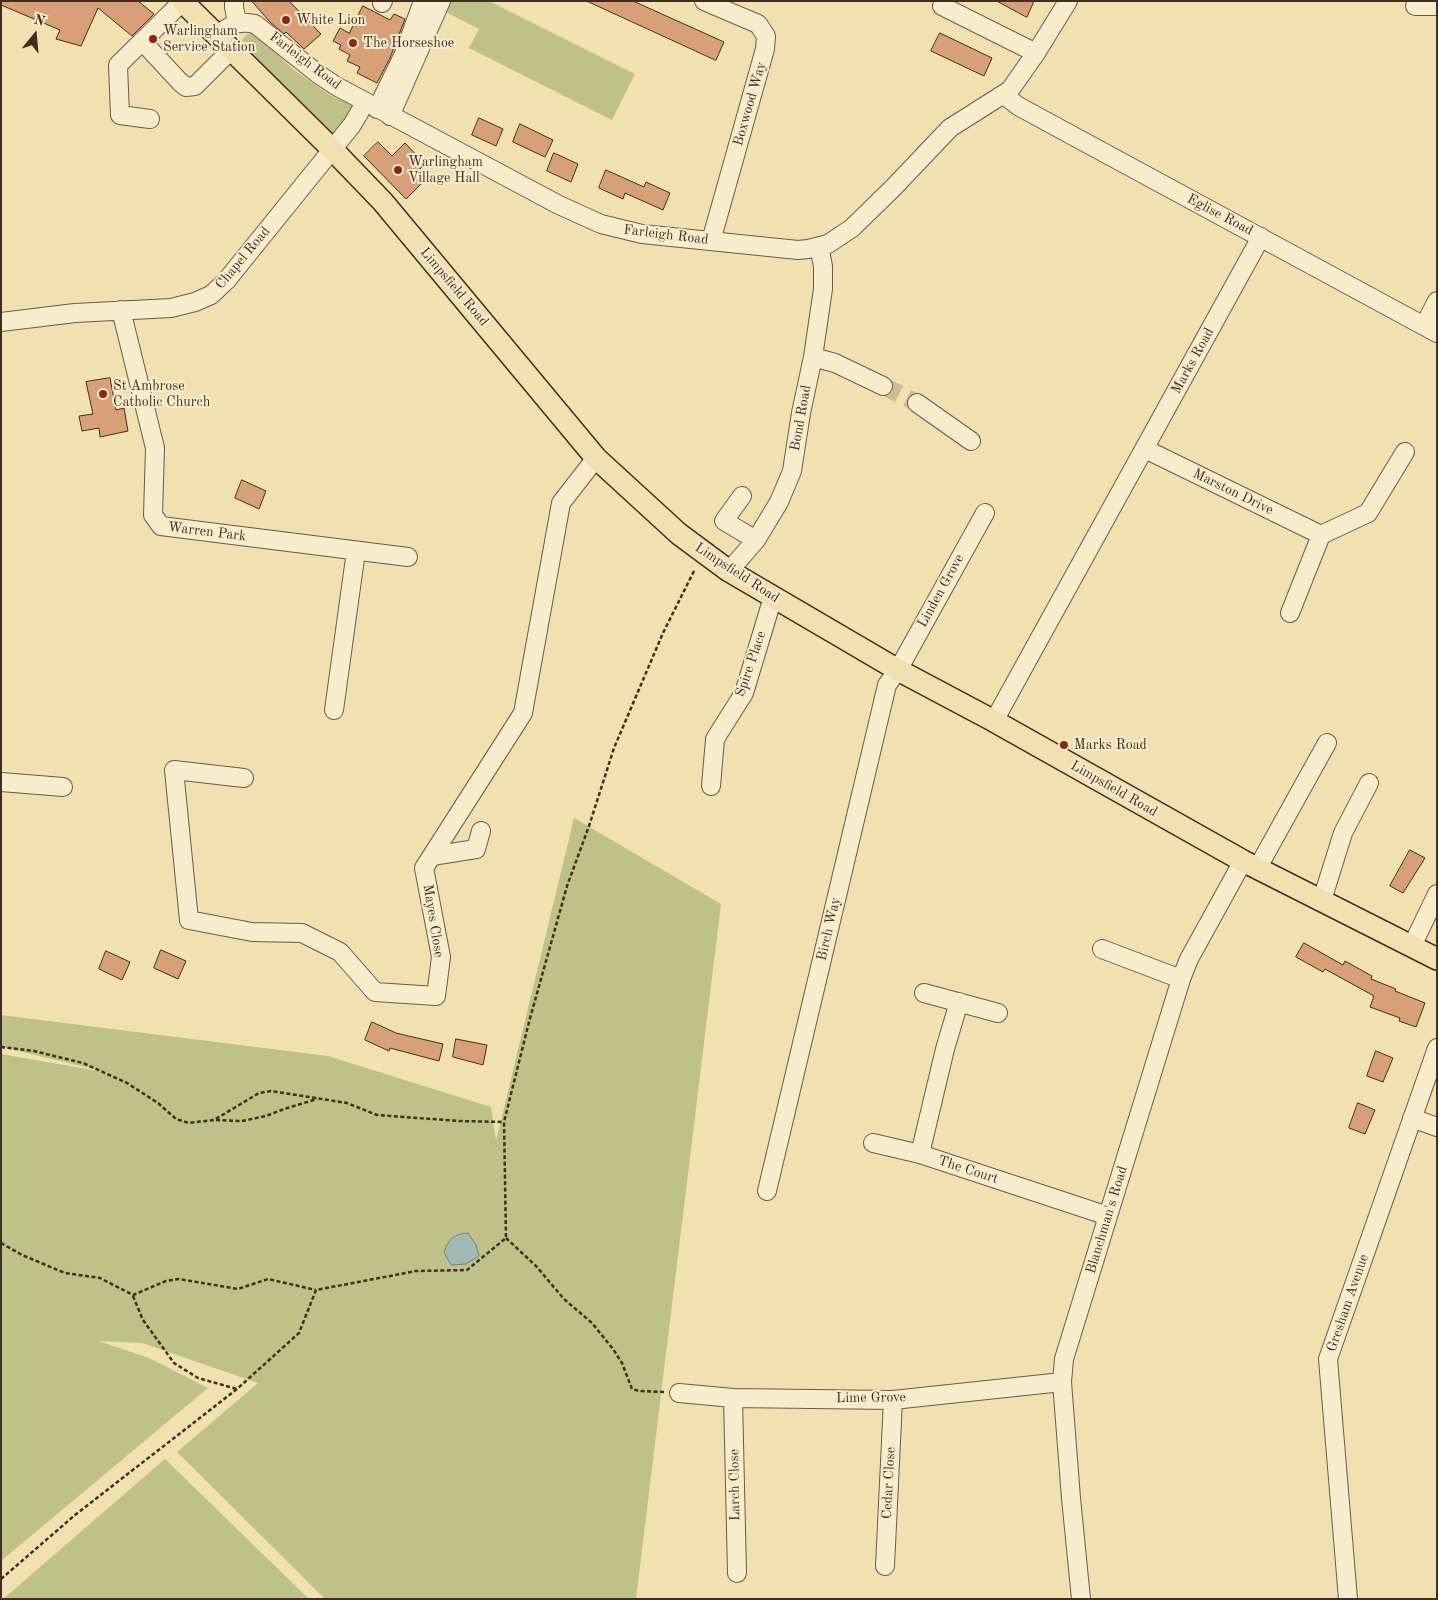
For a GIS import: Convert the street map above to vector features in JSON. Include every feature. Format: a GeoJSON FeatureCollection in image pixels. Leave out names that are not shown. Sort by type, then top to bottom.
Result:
{"type":"FeatureCollection","features":[{"type":"Feature","properties":{"kind":"main road","name":"Limpsfield Road"},"geometry":{"type":"LineString","coordinates":[[182,2],[332,149],[383,202],[596,458],[679,534],[729,571],[898,670],[994,721],[1250,865],[1437,959]]}},
{"type":"Feature","properties":{"kind":"street"},"geometry":{"type":"LineString","coordinates":[[142,41],[180,82],[186,87],[195,86],[224,43],[225,29],[237,22],[234,1]]}},
{"type":"Feature","properties":{"kind":"street"},"geometry":{"type":"LineString","coordinates":[[377,109],[403,56],[423,1]]}},
{"type":"Feature","properties":{"kind":"street"},"geometry":{"type":"LineString","coordinates":[[377,109],[441,1]]}},
{"type":"Feature","properties":{"kind":"street","name":"Boxwood Way"},"geometry":{"type":"LineString","coordinates":[[704,1],[758,24],[766,36],[765,49],[711,241]]}},
{"type":"Feature","properties":{"kind":"street","name":"Farleigh Road"},"geometry":{"type":"LineString","coordinates":[[237,22],[249,22],[261,28],[322,77],[377,109],[589,219],[627,232],[798,250],[819,246],[836,239],[852,228],[950,128],[1004,95],[1015,84],[1036,54],[1068,1]]}},
{"type":"Feature","properties":{"kind":"street"},"geometry":{"type":"LineString","coordinates":[[150,119],[120,115],[118,65],[182,2]]}},
{"type":"Feature","properties":{"kind":"street"},"geometry":{"type":"LineString","coordinates":[[942,6],[1036,54]]}},
{"type":"Feature","properties":{"kind":"street"},"geometry":{"type":"LineString","coordinates":[[1415,6],[1437,6]]}},
{"type":"Feature","properties":{"kind":"street","name":"Eglise Road"},"geometry":{"type":"LineString","coordinates":[[1004,95],[1018,106],[1430,329]]}},
{"type":"Feature","properties":{"kind":"street","name":"Chapel Road"},"geometry":{"type":"LineString","coordinates":[[1,322],[75,313],[171,308],[195,302],[211,295],[226,281],[358,117],[377,109]]}},
{"type":"Feature","properties":{"kind":"street","name":"Marks Road"},"geometry":{"type":"LineString","coordinates":[[994,721],[1262,237]]}},
{"type":"Feature","properties":{"kind":"street","name":"Bond Road"},"geometry":{"type":"LineString","coordinates":[[729,571],[756,540],[780,502],[792,471],[801,413],[813,357],[823,277],[824,266],[819,246]]}},
{"type":"Feature","properties":{"kind":"street"},"geometry":{"type":"LineString","coordinates":[[1430,329],[1437,301]]}},
{"type":"Feature","properties":{"kind":"street","name":"Warren Park"},"geometry":{"type":"LineString","coordinates":[[121,310],[155,448],[153,515],[161,526],[408,556]]}},
{"type":"Feature","properties":{"kind":"street"},"geometry":{"type":"LineString","coordinates":[[813,357],[835,363],[883,386]]}},
{"type":"Feature","properties":{"kind":"street"},"geometry":{"type":"LineString","coordinates":[[917,403],[971,441]]}},
{"type":"Feature","properties":{"kind":"street","name":"Marston Drive"},"geometry":{"type":"LineString","coordinates":[[1145,448],[1321,535]]}},
{"type":"Feature","properties":{"kind":"street"},"geometry":{"type":"LineString","coordinates":[[1290,613],[1321,535],[1368,513],[1405,452]]}},
{"type":"Feature","properties":{"kind":"street","name":"Mayes Close"},"geometry":{"type":"LineString","coordinates":[[244,778],[174,770],[190,920],[252,932],[302,933],[340,952],[376,992],[436,996],[441,957],[424,868],[523,713],[561,503],[596,458]]}},
{"type":"Feature","properties":{"kind":"street"},"geometry":{"type":"LineString","coordinates":[[742,496],[724,521],[756,540]]}},
{"type":"Feature","properties":{"kind":"street","name":"Linden Grove"},"geometry":{"type":"LineString","coordinates":[[898,670],[985,513]]}},
{"type":"Feature","properties":{"kind":"street"},"geometry":{"type":"LineString","coordinates":[[334,710],[356,550]]}},
{"type":"Feature","properties":{"kind":"street","name":"Spire Place"},"geometry":{"type":"LineString","coordinates":[[711,786],[715,739],[744,694],[773,597]]}},
{"type":"Feature","properties":{"kind":"street","name":"Birch Way"},"geometry":{"type":"LineString","coordinates":[[767,1191],[887,685],[898,670]]}},
{"type":"Feature","properties":{"kind":"street","name":"Blanchman's Road"},"geometry":{"type":"LineString","coordinates":[[1081,1599],[1062,1382],[1064,1359],[1181,979],[1189,959],[1327,743]]}},
{"type":"Feature","properties":{"kind":"street"},"geometry":{"type":"LineString","coordinates":[[1,782],[63,787]]}},
{"type":"Feature","properties":{"kind":"street"},"geometry":{"type":"LineString","coordinates":[[1322,900],[1343,833],[1369,783]]}},
{"type":"Feature","properties":{"kind":"street"},"geometry":{"type":"LineString","coordinates":[[432,856],[476,850],[481,831]]}},
{"type":"Feature","properties":{"kind":"street"},"geometry":{"type":"LineString","coordinates":[[1412,946],[1437,894]]}},
{"type":"Feature","properties":{"kind":"street"},"geometry":{"type":"LineString","coordinates":[[1102,949],[1181,979]]}},
{"type":"Feature","properties":{"kind":"street"},"geometry":{"type":"LineString","coordinates":[[924,993],[998,1013]]}},
{"type":"Feature","properties":{"kind":"street","name":"The Court"},"geometry":{"type":"LineString","coordinates":[[959,1002],[945,1049],[920,1154],[1108,1216]]}},
{"type":"Feature","properties":{"kind":"street","name":"Gresham Avenue"},"geometry":{"type":"LineString","coordinates":[[1348,1599],[1328,1359],[1437,1048]]}},
{"type":"Feature","properties":{"kind":"street"},"geometry":{"type":"LineString","coordinates":[[1412,1118],[1437,1127]]}},
{"type":"Feature","properties":{"kind":"street"},"geometry":{"type":"LineString","coordinates":[[873,1143],[920,1154]]}},
{"type":"Feature","properties":{"kind":"street","name":"Lime Grove"},"geometry":{"type":"LineString","coordinates":[[679,1393],[733,1398],[893,1400],[1062,1382]]}},
{"type":"Feature","properties":{"kind":"street","name":"Larch Close"},"geometry":{"type":"LineString","coordinates":[[733,1398],[737,1573]]}},
{"type":"Feature","properties":{"kind":"street","name":"Cedar Close"},"geometry":{"type":"LineString","coordinates":[[885,1566],[893,1400]]}},
{"type":"Feature","properties":{"kind":"path"},"geometry":{"type":"LineString","coordinates":[[679,1393],[632,1389],[622,1363],[592,1323],[564,1299],[536,1266],[506,1238],[504,1122],[529,1022],[567,886],[614,748],[663,633],[704,552]]}},
{"type":"Feature","properties":{"kind":"path"},"geometry":{"type":"LineString","coordinates":[[1,1047],[34,1051],[83,1063],[127,1082],[158,1103],[176,1119],[189,1123],[214,1120],[242,1121],[266,1116],[320,1099]]}},
{"type":"Feature","properties":{"kind":"path"},"geometry":{"type":"LineString","coordinates":[[214,1120],[259,1093],[271,1091],[347,1103],[377,1115],[504,1122]]}},
{"type":"Feature","properties":{"kind":"path"},"geometry":{"type":"LineString","coordinates":[[133,1296],[166,1281],[179,1279],[238,1289],[268,1279],[316,1290],[416,1271],[467,1270],[506,1238]]}},
{"type":"Feature","properties":{"kind":"path"},"geometry":{"type":"LineString","coordinates":[[1,1243],[22,1255],[65,1273],[100,1278],[133,1296],[144,1320],[174,1363],[198,1378],[237,1390]]}},
{"type":"Feature","properties":{"kind":"path"},"geometry":{"type":"LineString","coordinates":[[1,1579],[75,1515],[237,1390],[299,1333],[316,1290]]}},
{"type":"Feature","properties":{"kind":"green space"},"geometry":{"type":"Polygon","coordinates":[[[449,1],[489,1],[635,74],[612,120],[469,48],[479,29],[444,11],[449,1]]]}},
{"type":"Feature","properties":{"kind":"green space"},"geometry":{"type":"Polygon","coordinates":[[[253,32],[267,39],[283,60],[295,71],[330,95],[354,106],[336,133],[331,133],[247,51],[242,40],[246,35],[253,32]]]}},
{"type":"Feature","properties":{"kind":"green space"},"geometry":{"type":"Polygon","coordinates":[[[574,818],[721,904],[636,1599],[325,1599],[177,1452],[258,1383],[142,1343],[98,1341],[149,1358],[208,1388],[1,1561],[1,1054],[110,1073],[6,1048],[1,1049],[1,1015],[328,1056],[491,1107],[496,1141],[574,818]]]}},
{"type":"Feature","properties":{"kind":"green space"},"geometry":{"type":"Polygon","coordinates":[[[165,1459],[309,1599],[3,1599],[165,1459]]]}},
{"type":"Feature","properties":{"kind":"water"},"geometry":{"type":"Polygon","coordinates":[[[468,1233],[476,1245],[479,1256],[466,1264],[451,1265],[444,1252],[448,1244],[455,1236],[468,1233]]]}},
{"type":"Feature","properties":{"kind":"building"},"geometry":{"type":"Polygon","coordinates":[[[1,1],[138,1],[154,14],[132,36],[98,8],[81,46],[56,39],[60,30],[1,5],[1,1]]]}},
{"type":"Feature","properties":{"kind":"building"},"geometry":{"type":"Polygon","coordinates":[[[252,1],[289,1],[321,34],[304,49],[286,32],[284,34],[270,22],[252,1]]]}},
{"type":"Feature","properties":{"kind":"building"},"geometry":{"type":"Polygon","coordinates":[[[587,1],[633,1],[724,42],[716,60],[587,1]]]}},
{"type":"Feature","properties":{"kind":"building"},"geometry":{"type":"Polygon","coordinates":[[[997,1],[1034,1],[1027,17],[997,1]]]}},
{"type":"Feature","properties":{"kind":"building","name":"The Horseshoe"},"geometry":{"type":"Polygon","coordinates":[[[363,6],[390,20],[394,14],[405,19],[390,58],[377,83],[357,73],[360,67],[347,61],[350,55],[339,49],[341,45],[333,41],[340,28],[349,33],[363,6]]]}},
{"type":"Feature","properties":{"kind":"building"},"geometry":{"type":"Polygon","coordinates":[[[940,33],[992,58],[984,76],[931,51],[940,33]]]}},
{"type":"Feature","properties":{"kind":"building"},"geometry":{"type":"Polygon","coordinates":[[[479,118],[503,129],[496,146],[472,135],[479,118]]]}},
{"type":"Feature","properties":{"kind":"building"},"geometry":{"type":"Polygon","coordinates":[[[520,124],[553,140],[545,157],[513,142],[520,124]]]}},
{"type":"Feature","properties":{"kind":"building","name":"Warlingham Village Hall"},"geometry":{"type":"Polygon","coordinates":[[[378,142],[392,156],[405,143],[425,164],[413,176],[421,184],[406,199],[364,156],[378,142]]]}},
{"type":"Feature","properties":{"kind":"building"},"geometry":{"type":"Polygon","coordinates":[[[554,153],[578,164],[571,182],[547,171],[554,153]]]}},
{"type":"Feature","properties":{"kind":"building"},"geometry":{"type":"Polygon","coordinates":[[[606,170],[644,187],[646,182],[670,193],[663,210],[625,193],[623,199],[599,188],[606,170]]]}},
{"type":"Feature","properties":{"kind":"building"},"geometry":{"type":"Polygon","coordinates":[[[110,378],[116,410],[124,408],[128,431],[100,437],[99,428],[82,431],[79,416],[93,414],[86,382],[110,378]]]}},
{"type":"Feature","properties":{"kind":"building"},"geometry":{"type":"Polygon","coordinates":[[[242,480],[266,491],[259,509],[235,498],[242,480]]]}},
{"type":"Feature","properties":{"kind":"building"},"geometry":{"type":"Polygon","coordinates":[[[1410,850],[1425,858],[1403,893],[1390,886],[1410,850]]]}},
{"type":"Feature","properties":{"kind":"building"},"geometry":{"type":"Polygon","coordinates":[[[1304,943],[1343,965],[1345,961],[1372,976],[1371,979],[1396,989],[1395,991],[1425,1003],[1416,1027],[1399,1021],[1400,1018],[1370,1007],[1374,996],[1325,969],[1323,972],[1296,957],[1304,943]]]}},
{"type":"Feature","properties":{"kind":"building"},"geometry":{"type":"Polygon","coordinates":[[[161,950],[186,961],[178,979],[154,968],[161,950]]]}},
{"type":"Feature","properties":{"kind":"building"},"geometry":{"type":"Polygon","coordinates":[[[106,951],[130,962],[122,980],[99,969],[106,951]]]}},
{"type":"Feature","properties":{"kind":"building"},"geometry":{"type":"Polygon","coordinates":[[[372,1022],[396,1033],[443,1044],[439,1061],[390,1048],[389,1051],[365,1040],[372,1022]]]}},
{"type":"Feature","properties":{"kind":"building"},"geometry":{"type":"Polygon","coordinates":[[[456,1039],[487,1045],[483,1065],[453,1057],[456,1039]]]}},
{"type":"Feature","properties":{"kind":"building"},"geometry":{"type":"Polygon","coordinates":[[[1376,1051],[1393,1058],[1383,1082],[1367,1076],[1376,1051]]]}},
{"type":"Feature","properties":{"kind":"building"},"geometry":{"type":"Polygon","coordinates":[[[1358,1103],[1375,1110],[1365,1134],[1349,1128],[1358,1103]]]}},
{"type":"Feature","properties":{"kind":"tunnel"},"geometry":{"type":"LineString","coordinates":[[883,386],[917,403]]}},
{"type":"Feature","properties":{"kind":"place","name":"White Lion"},"geometry":{"type":"Point","coordinates":[286,20]}},
{"type":"Feature","properties":{"kind":"place","name":"Warlingham Service Station"},"geometry":{"type":"Point","coordinates":[153,39]}},
{"type":"Feature","properties":{"kind":"place","name":"The Horseshoe"},"geometry":{"type":"Point","coordinates":[353,43]}},
{"type":"Feature","properties":{"kind":"place","name":"Warlingham Village Hall"},"geometry":{"type":"Point","coordinates":[398,170]}},
{"type":"Feature","properties":{"kind":"place","name":"St Ambrose Catholic Church"},"geometry":{"type":"Point","coordinates":[103,394]}},
{"type":"Feature","properties":{"kind":"place","name":"Marks Road"},"geometry":{"type":"Point","coordinates":[1064,745]}}]}
